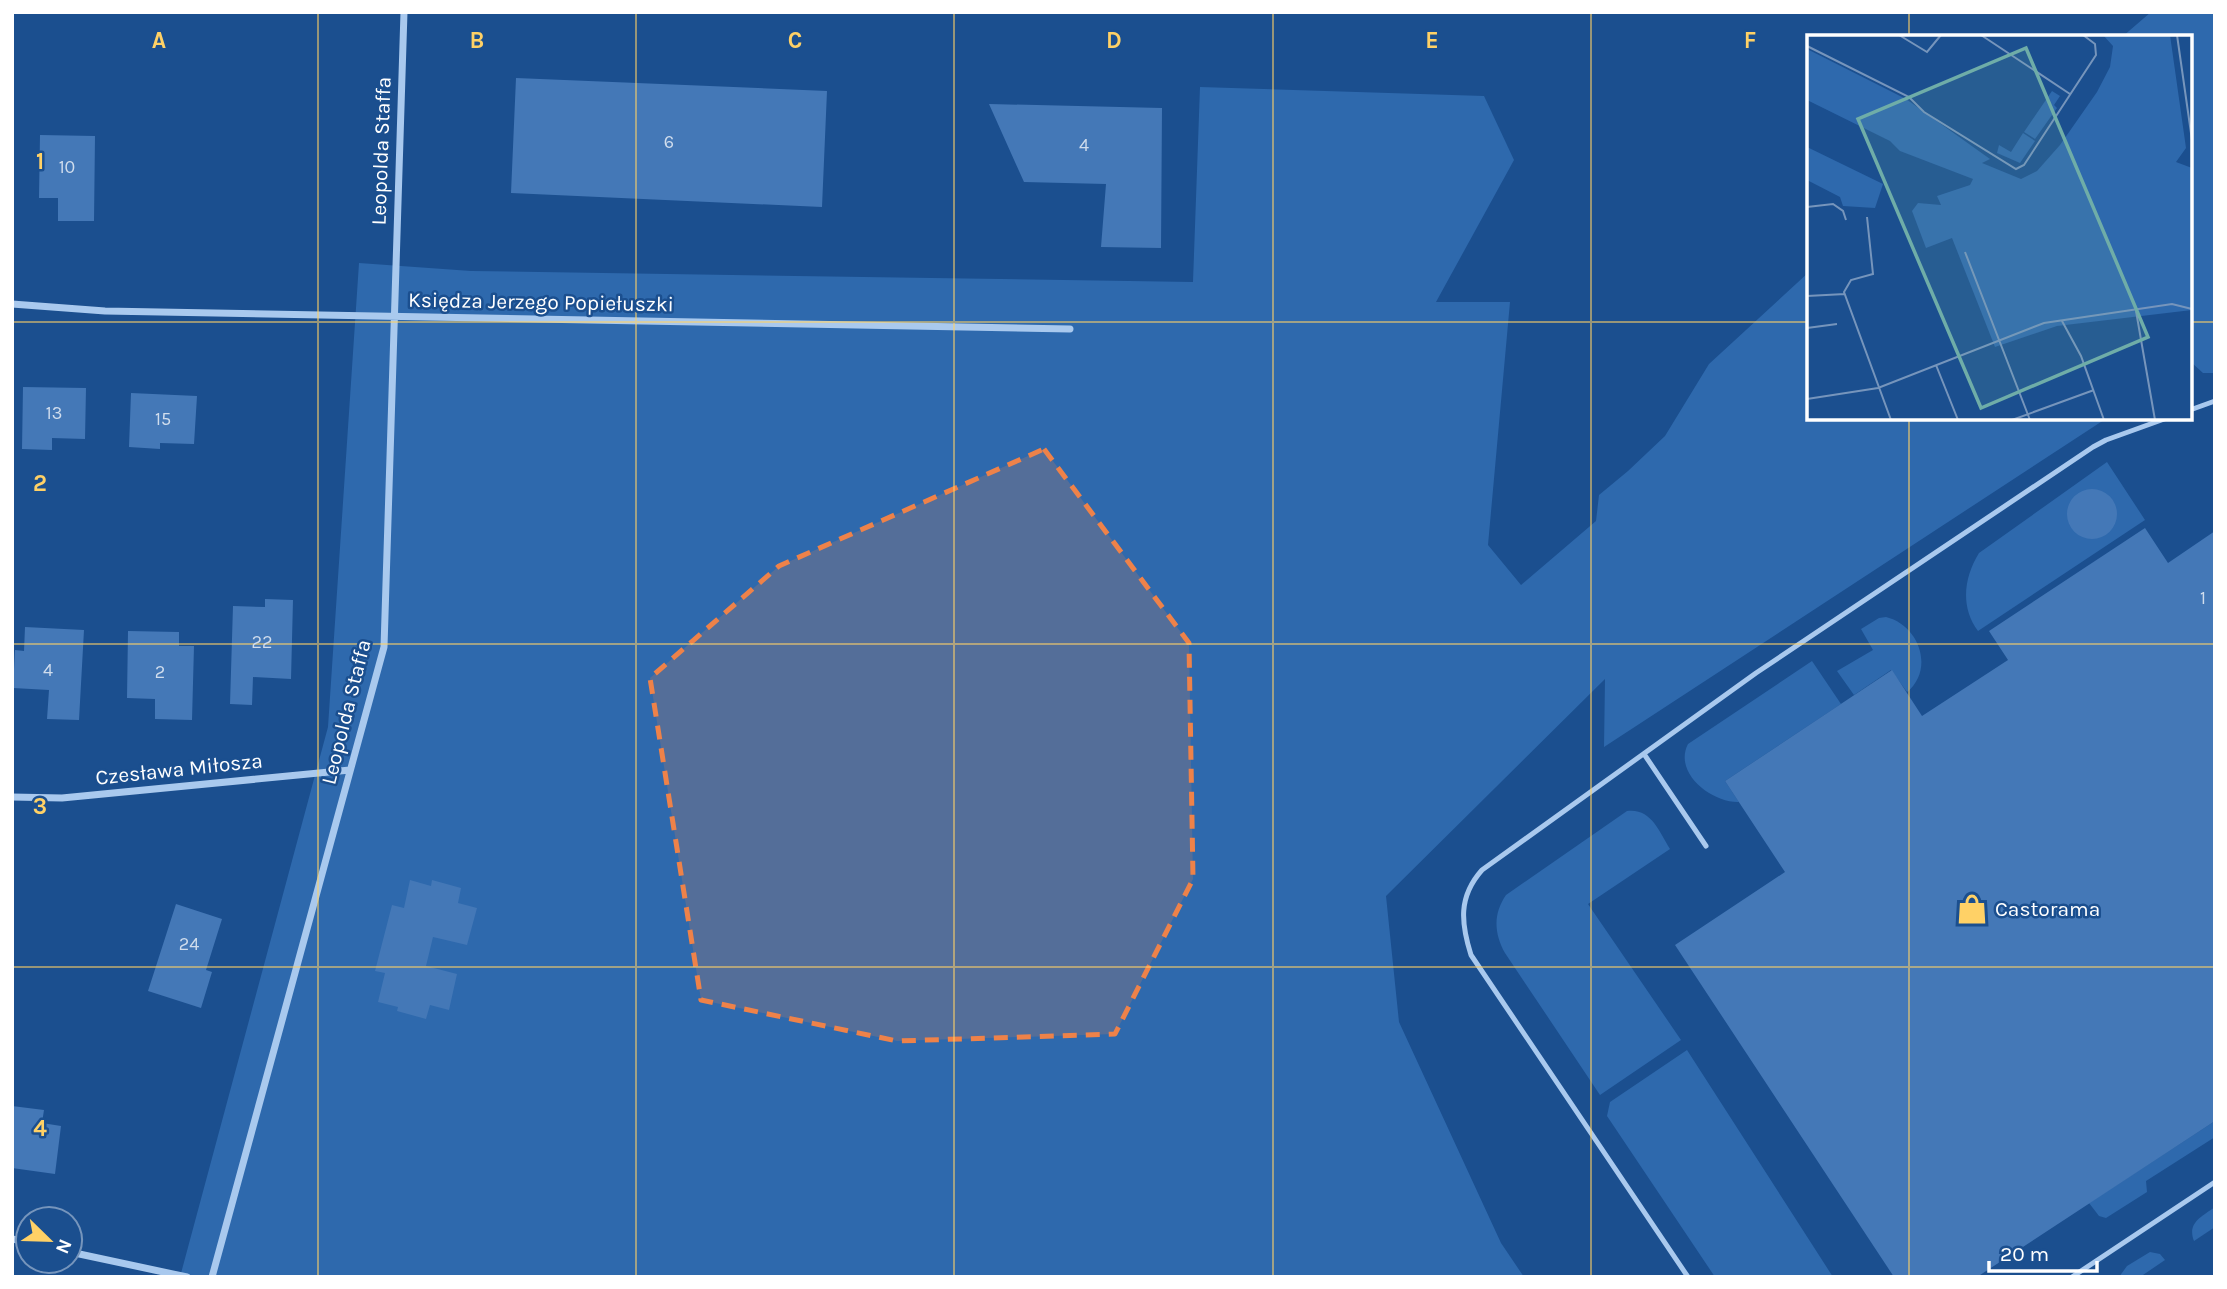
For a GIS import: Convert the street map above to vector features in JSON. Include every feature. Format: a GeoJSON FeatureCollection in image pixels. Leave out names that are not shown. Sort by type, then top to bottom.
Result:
{"type":"FeatureCollection","features":[{"type":"Feature","properties":{"kind":"street","name":"Leopolda Staffa"},"geometry":{"type":"LineString","coordinates":[[212,1277],[384,646],[404,12]]}},
{"type":"Feature","properties":{"kind":"street","name":"Księdza Jerzego Popiełuszki"},"geometry":{"type":"LineString","coordinates":[[12,304],[105,311],[1070,329]]}},
{"type":"Feature","properties":{"kind":"street","name":"Czesława Miłosza"},"geometry":{"type":"LineString","coordinates":[[12,797],[62,799],[349,770]]}},
{"type":"Feature","properties":{"kind":"street"},"geometry":{"type":"LineString","coordinates":[[84,1255],[187,1277]]}},
{"type":"Feature","properties":{"kind":"lane"},"geometry":{"type":"LineString","coordinates":[[2192,409],[2215,401]]}},
{"type":"Feature","properties":{"kind":"lane"},"geometry":{"type":"LineString","coordinates":[[1688,1277],[1471,955],[1463,916],[1466,892],[1482,870],[1756,673],[2093,447],[2161,420]]}},
{"type":"Feature","properties":{"kind":"lane"},"geometry":{"type":"LineString","coordinates":[[1644,754],[1706,846]]}},
{"type":"Feature","properties":{"kind":"lane"},"geometry":{"type":"LineString","coordinates":[[2072,1277],[2215,1182]]}},
{"type":"Feature","properties":{"kind":"highlighted area"},"geometry":{"type":"Polygon","coordinates":[[[1044,449],[1189,643],[1193,879],[1115,1034],[897,1041],[701,1000],[650,678],[779,566],[1044,449]]]}},
{"type":"Feature","properties":{"kind":"shaded area"},"geometry":{"type":"Polygon","coordinates":[[[2151,12],[2215,12],[2215,373],[2203,373],[2192,363],[2192,35],[2124,35],[2151,12]]]}},
{"type":"Feature","properties":{"kind":"shaded area"},"geometry":{"type":"Polygon","coordinates":[[[1200,87],[1484,96],[1514,160],[1436,302],[1510,302],[1488,545],[1521,585],[1596,521],[1599,495],[1665,436],[1709,364],[1807,274],[1807,420],[2104,420],[1604,747],[1605,679],[1386,896],[1399,1022],[1501,1243],[1524,1277],[180,1277],[328,727],[359,263],[471,271],[1193,282],[1200,87]]]}},
{"type":"Feature","properties":{"kind":"shaded area"},"geometry":{"type":"Polygon","coordinates":[[[2107,462],[2145,520],[1978,631],[1968,612],[1966,592],[1970,572],[1979,553],[2107,462]]]}},
{"type":"Feature","properties":{"kind":"shaded area"},"geometry":{"type":"Polygon","coordinates":[[[1886,617],[1898,622],[1915,638],[1921,660],[1920,672],[1907,692],[1891,670],[1854,695],[1837,671],[1873,650],[1861,629],[1879,618],[1886,617]]]}},
{"type":"Feature","properties":{"kind":"shaded area"},"geometry":{"type":"Polygon","coordinates":[[[1812,661],[1841,704],[1725,781],[1739,802],[1728,801],[1707,792],[1690,775],[1686,765],[1688,744],[1812,661]]]}},
{"type":"Feature","properties":{"kind":"shaded area"},"geometry":{"type":"Polygon","coordinates":[[[1627,811],[1642,813],[1648,817],[1670,849],[1588,904],[1681,1040],[1600,1095],[1505,953],[1496,924],[1506,895],[1627,811]]]}},
{"type":"Feature","properties":{"kind":"shaded area"},"geometry":{"type":"Polygon","coordinates":[[[1687,1050],[1833,1277],[1715,1277],[1607,1116],[1610,1102],[1687,1050]]]}},
{"type":"Feature","properties":{"kind":"shaded area"},"geometry":{"type":"Polygon","coordinates":[[[2215,1121],[2215,1137],[2146,1181],[2147,1192],[2106,1218],[2099,1216],[2089,1203],[2215,1121]]]}},
{"type":"Feature","properties":{"kind":"shaded area"},"geometry":{"type":"Polygon","coordinates":[[[2215,1207],[2215,1227],[2194,1241],[2194,1225],[2200,1217],[2215,1207]]]}},
{"type":"Feature","properties":{"kind":"shaded area"},"geometry":{"type":"Polygon","coordinates":[[[2150,1252],[2160,1254],[2165,1260],[2140,1277],[2119,1277],[2127,1266],[2150,1252]]]}},
{"type":"Feature","properties":{"kind":"building"},"geometry":{"type":"Polygon","coordinates":[[[516,78],[827,91],[822,207],[511,193],[516,78]]]}},
{"type":"Feature","properties":{"kind":"building"},"geometry":{"type":"Polygon","coordinates":[[[989,104],[1162,108],[1161,248],[1101,247],[1106,184],[1024,182],[989,104]]]}},
{"type":"Feature","properties":{"kind":"building"},"geometry":{"type":"Polygon","coordinates":[[[40,135],[95,136],[94,221],[58,221],[58,198],[39,198],[40,135]]]}},
{"type":"Feature","properties":{"kind":"building"},"geometry":{"type":"Polygon","coordinates":[[[23,387],[86,388],[85,439],[52,438],[52,450],[22,449],[23,387]]]}},
{"type":"Feature","properties":{"kind":"building"},"geometry":{"type":"Polygon","coordinates":[[[131,393],[197,396],[194,444],[160,443],[160,449],[129,447],[131,393]]]}},
{"type":"Feature","properties":{"kind":"building"},"geometry":{"type":"Polygon","coordinates":[[[2092,489],[2110,496],[2117,514],[2110,532],[2092,539],[2074,532],[2067,514],[2074,496],[2092,489]]]}},
{"type":"Feature","properties":{"kind":"building","name":"Castorama"},"geometry":{"type":"Polygon","coordinates":[[[2145,528],[2168,563],[2215,531],[2215,1121],[1977,1277],[1894,1277],[1675,945],[1785,872],[1725,781],[1892,670],[1922,716],[2008,660],[1989,631],[2145,528]]]}},
{"type":"Feature","properties":{"kind":"building"},"geometry":{"type":"Polygon","coordinates":[[[265,599],[293,600],[291,679],[253,677],[252,705],[230,704],[233,606],[265,607],[265,599]]]}},
{"type":"Feature","properties":{"kind":"building"},"geometry":{"type":"Polygon","coordinates":[[[25,627],[84,630],[79,720],[47,719],[49,690],[13,688],[15,650],[24,651],[25,627]]]}},
{"type":"Feature","properties":{"kind":"building"},"geometry":{"type":"Polygon","coordinates":[[[128,631],[179,632],[179,646],[194,646],[192,720],[155,719],[155,699],[127,698],[128,631]]]}},
{"type":"Feature","properties":{"kind":"building"},"geometry":{"type":"Polygon","coordinates":[[[410,880],[431,886],[432,880],[461,888],[458,903],[477,908],[467,945],[433,937],[426,966],[457,974],[449,1010],[430,1005],[426,1019],[397,1011],[398,1007],[378,1002],[385,973],[375,971],[392,905],[404,908],[410,880]]]}},
{"type":"Feature","properties":{"kind":"building"},"geometry":{"type":"Polygon","coordinates":[[[176,904],[222,919],[206,970],[212,972],[201,1008],[148,991],[176,904]]]}},
{"type":"Feature","properties":{"kind":"building"},"geometry":{"type":"Polygon","coordinates":[[[12,1106],[44,1110],[42,1123],[61,1126],[55,1174],[12,1168],[12,1106]]]}},
{"type":"Feature","properties":{"kind":"place","name":"Castorama"},"geometry":{"type":"Point","coordinates":[1972,909]}}]}
